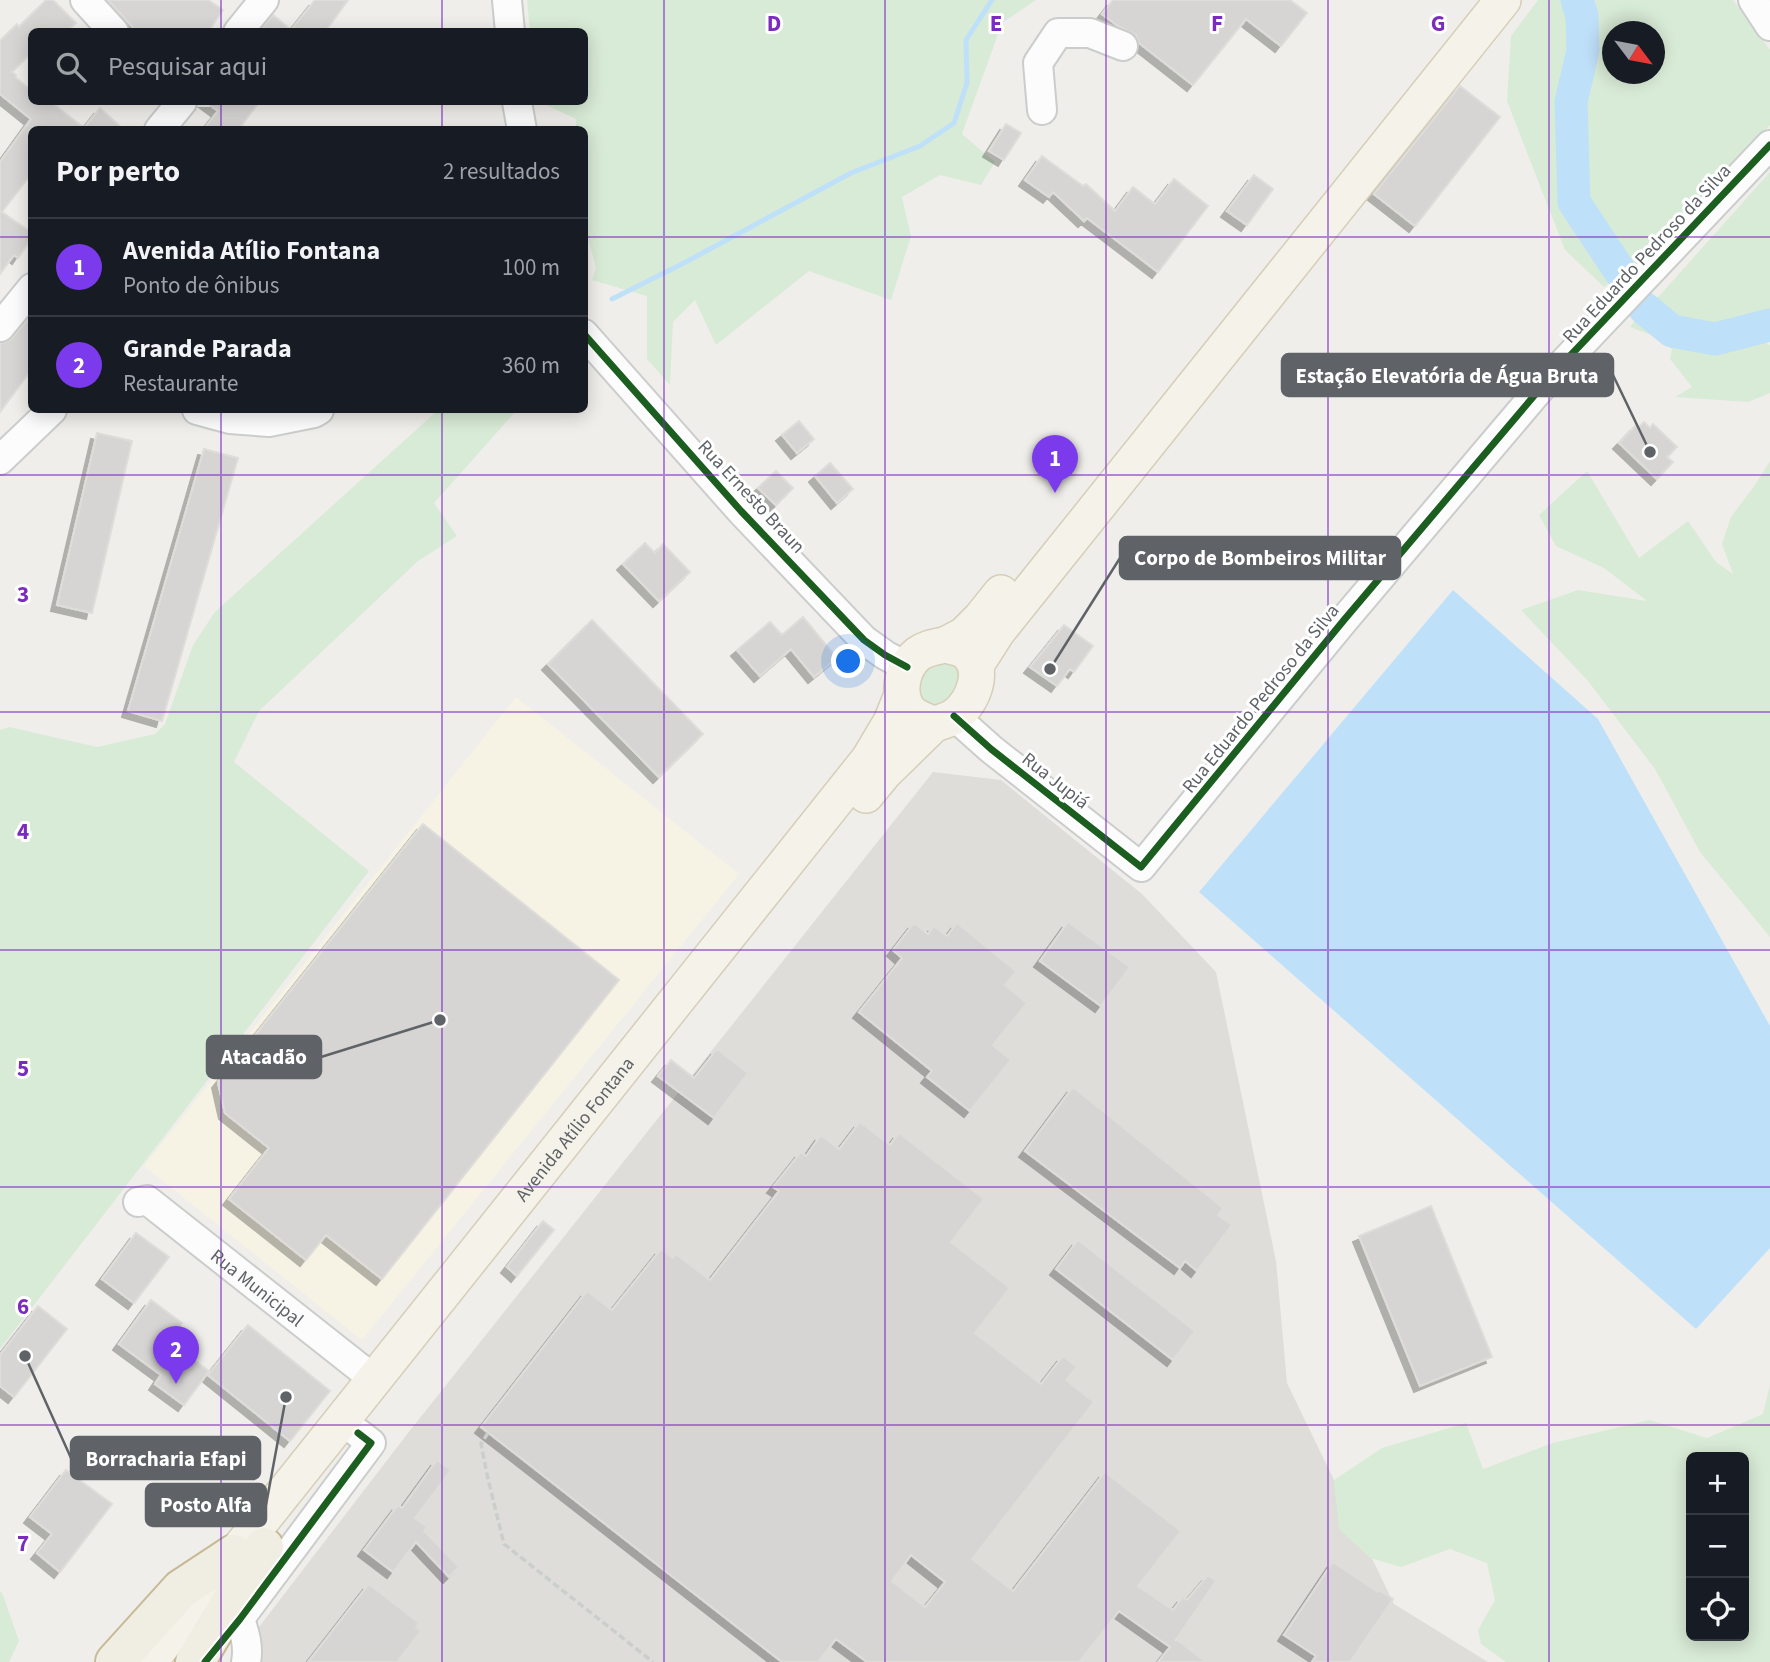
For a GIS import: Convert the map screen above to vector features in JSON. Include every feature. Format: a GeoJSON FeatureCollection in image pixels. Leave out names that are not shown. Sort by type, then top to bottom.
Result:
{"type":"FeatureCollection","features":[{"type":"Feature","properties":{"kind":"highway"},"geometry":{"type":"LineString","coordinates":[[115,1662],[181,1589],[249,1550]]}},
{"type":"Feature","properties":{"kind":"highway"},"geometry":{"type":"LineString","coordinates":[[195,1662],[249,1550]]}},
{"type":"Feature","properties":{"kind":"main road"},"geometry":{"type":"LineString","coordinates":[[1476,0],[981,618],[964,635],[945,645],[917,654],[904,681],[908,710],[920,719],[944,720],[963,708],[976,683],[976,665],[997,632],[1503,0]]}},
{"type":"Feature","properties":{"kind":"main road"},"geometry":{"type":"LineString","coordinates":[[945,645],[968,654],[976,665]]}},
{"type":"Feature","properties":{"kind":"main road","name":"Avenida Atílio Fontana"},"geometry":{"type":"LineString","coordinates":[[249,1550],[377,1377],[464,1266],[869,759],[891,722],[904,681]]}},
{"type":"Feature","properties":{"kind":"main road","name":"Avenida Atílio Fontana"},"geometry":{"type":"LineString","coordinates":[[249,1550],[364,1438],[884,773],[944,720]]}},
{"type":"Feature","properties":{"kind":"main road"},"geometry":{"type":"LineString","coordinates":[[149,1662],[249,1550]]}},
{"type":"Feature","properties":{"kind":"main road"},"geometry":{"type":"LineString","coordinates":[[174,1662],[249,1550]]}},
{"type":"Feature","properties":{"kind":"street"},"geometry":{"type":"LineString","coordinates":[[85,0],[110,28]]}},
{"type":"Feature","properties":{"kind":"street"},"geometry":{"type":"LineString","coordinates":[[241,28],[264,0]]}},
{"type":"Feature","properties":{"kind":"street"},"geometry":{"type":"LineString","coordinates":[[507,0],[510,28]]}},
{"type":"Feature","properties":{"kind":"street"},"geometry":{"type":"LineString","coordinates":[[1753,0],[1770,26]]}},
{"type":"Feature","properties":{"kind":"street"},"geometry":{"type":"LineString","coordinates":[[1042,110],[1038,63],[1058,33],[1090,33],[1123,46]]}},
{"type":"Feature","properties":{"kind":"street"},"geometry":{"type":"LineString","coordinates":[[162,126],[178,105]]}},
{"type":"Feature","properties":{"kind":"street"},"geometry":{"type":"LineString","coordinates":[[518,105],[521,126]]}},
{"type":"Feature","properties":{"kind":"street","name":"Rua Eduardo Pedroso da Silva"},"geometry":{"type":"LineString","coordinates":[[1141,867],[1344,620],[1550,377],[1770,145]]}},
{"type":"Feature","properties":{"kind":"street"},"geometry":{"type":"LineString","coordinates":[[0,327],[28,293]]}},
{"type":"Feature","properties":{"kind":"street","name":"Rua Ernesto Braun"},"geometry":{"type":"LineString","coordinates":[[588,339],[741,511],[864,640],[885,655],[904,681]]}},
{"type":"Feature","properties":{"kind":"street"},"geometry":{"type":"LineString","coordinates":[[0,460],[49,413]]}},
{"type":"Feature","properties":{"kind":"street"},"geometry":{"type":"LineString","coordinates":[[208,413],[230,419],[269,422],[314,413]]}},
{"type":"Feature","properties":{"kind":"street","name":"Rua Jupiá"},"geometry":{"type":"LineString","coordinates":[[944,720],[990,749],[1141,867]]}},
{"type":"Feature","properties":{"kind":"street","name":"Rua Municipal"},"geometry":{"type":"LineString","coordinates":[[138,1202],[148,1200],[377,1377]]}},
{"type":"Feature","properties":{"kind":"street"},"geometry":{"type":"LineString","coordinates":[[205,1662],[240,1619],[364,1438]]}},
{"type":"Feature","properties":{"kind":"street"},"geometry":{"type":"LineString","coordinates":[[240,1619],[246,1637],[246,1662]]}},
{"type":"Feature","properties":{"kind":"path"},"geometry":{"type":"LineString","coordinates":[[488,1433],[481,1444],[505,1544],[653,1662]]}},
{"type":"Feature","properties":{"kind":"shaded area"},"geometry":{"type":"Polygon","coordinates":[[[516,697],[739,874],[362,1340],[144,1166],[516,697]]]}},
{"type":"Feature","properties":{"kind":"shaded area"},"geometry":{"type":"Polygon","coordinates":[[[933,772],[1001,780],[1142,894],[1216,972],[1276,1261],[1287,1383],[1394,1604],[1488,1662],[232,1662],[408,1433],[933,772]]]}},
{"type":"Feature","properties":{"kind":"green space"},"geometry":{"type":"Polygon","coordinates":[[[527,0],[1036,0],[1002,23],[962,134],[995,162],[981,185],[940,175],[902,197],[911,236],[891,300],[809,271],[716,345],[695,300],[673,322],[670,385],[647,359],[647,296],[592,280],[596,268],[588,238],[588,126],[576,126],[576,119],[546,105],[588,105],[588,28],[530,28],[527,0]]]}},
{"type":"Feature","properties":{"kind":"green space"},"geometry":{"type":"Polygon","coordinates":[[[1538,0],[1733,0],[1770,50],[1770,125],[1671,231],[1604,287],[1565,250],[1507,101],[1511,36],[1538,0]]]}},
{"type":"Feature","properties":{"kind":"green space"},"geometry":{"type":"Polygon","coordinates":[[[1770,172],[1770,319],[1760,340],[1770,345],[1770,393],[1748,402],[1675,397],[1692,387],[1670,359],[1672,349],[1654,336],[1630,327],[1644,308],[1661,294],[1770,172]]]}},
{"type":"Feature","properties":{"kind":"green space"},"geometry":{"type":"Polygon","coordinates":[[[435,413],[514,413],[434,503],[457,536],[418,561],[259,711],[234,762],[369,871],[0,1349],[0,730],[9,727],[97,747],[155,734],[165,724],[193,645],[215,612],[435,413]]]}},
{"type":"Feature","properties":{"kind":"green space"},"geometry":{"type":"Polygon","coordinates":[[[1770,461],[1770,937],[1700,852],[1655,769],[1588,681],[1521,610],[1578,590],[1647,601],[1604,568],[1556,546],[1539,515],[1587,471],[1639,558],[1688,521],[1716,562],[1733,574],[1722,544],[1731,517],[1770,461]]]}},
{"type":"Feature","properties":{"kind":"green space"},"geometry":{"type":"Polygon","coordinates":[[[952,655],[966,680],[936,711],[919,702],[918,680],[921,671],[952,655]]]}},
{"type":"Feature","properties":{"kind":"green space"},"geometry":{"type":"Polygon","coordinates":[[[1770,1385],[1770,1662],[1506,1662],[1481,1644],[1478,1630],[1495,1600],[1487,1563],[1450,1549],[1401,1567],[1370,1558],[1339,1529],[1334,1480],[1382,1448],[1466,1423],[1483,1469],[1553,1443],[1649,1420],[1707,1438],[1763,1414],[1770,1385]]]}},
{"type":"Feature","properties":{"kind":"green space"},"geometry":{"type":"Polygon","coordinates":[[[0,1591],[19,1641],[9,1662],[0,1662],[0,1591]]]}},
{"type":"Feature","properties":{"kind":"water"},"geometry":{"type":"Polygon","coordinates":[[[1453,590],[1598,719],[1770,1026],[1770,1248],[1696,1329],[1199,892],[1453,590]]]}},
{"type":"Feature","properties":{"kind":"building"},"geometry":{"type":"Polygon","coordinates":[[[46,0],[53,0],[76,23],[70,28],[28,28],[28,56],[12,72],[28,88],[28,105],[55,105],[81,126],[28,126],[28,178],[2,212],[28,230],[28,244],[18,258],[14,255],[0,274],[0,162],[31,119],[0,94],[0,41],[17,24],[19,27],[46,0]]]}},
{"type":"Feature","properties":{"kind":"building"},"geometry":{"type":"Polygon","coordinates":[[[108,0],[208,0],[223,10],[211,28],[133,28],[108,0]]]}},
{"type":"Feature","properties":{"kind":"building"},"geometry":{"type":"Polygon","coordinates":[[[315,0],[348,0],[328,28],[293,28],[315,0]]]}},
{"type":"Feature","properties":{"kind":"building"},"geometry":{"type":"Polygon","coordinates":[[[1113,0],[1290,0],[1307,13],[1281,46],[1246,19],[1193,85],[1139,43],[1136,35],[1102,14],[1113,0]]]}},
{"type":"Feature","properties":{"kind":"building"},"geometry":{"type":"Polygon","coordinates":[[[273,15],[289,28],[262,28],[273,15]]]}},
{"type":"Feature","properties":{"kind":"building"},"geometry":{"type":"Polygon","coordinates":[[[1460,86],[1500,117],[1415,226],[1374,194],[1460,86]]]}},
{"type":"Feature","properties":{"kind":"building"},"geometry":{"type":"Polygon","coordinates":[[[210,105],[257,105],[241,126],[206,126],[218,111],[210,105]]]}},
{"type":"Feature","properties":{"kind":"building"},"geometry":{"type":"Polygon","coordinates":[[[100,108],[120,126],[86,126],[100,108]]]}},
{"type":"Feature","properties":{"kind":"building"},"geometry":{"type":"Polygon","coordinates":[[[1006,124],[1021,133],[1004,160],[989,151],[1006,124]]]}},
{"type":"Feature","properties":{"kind":"building"},"geometry":{"type":"Polygon","coordinates":[[[1042,156],[1083,186],[1086,184],[1115,211],[1133,187],[1155,204],[1174,179],[1208,206],[1158,272],[1087,218],[1084,221],[1053,192],[1049,197],[1025,180],[1042,156]]]}},
{"type":"Feature","properties":{"kind":"building"},"geometry":{"type":"Polygon","coordinates":[[[1254,175],[1273,189],[1247,225],[1227,211],[1254,175]]]}},
{"type":"Feature","properties":{"kind":"building"},"geometry":{"type":"Polygon","coordinates":[[[28,320],[28,374],[0,412],[0,343],[12,338],[28,320]]]}},
{"type":"Feature","properties":{"kind":"building"},"geometry":{"type":"Polygon","coordinates":[[[799,421],[814,439],[797,453],[782,435],[799,421]]]}},
{"type":"Feature","properties":{"kind":"building"},"geometry":{"type":"Polygon","coordinates":[[[1644,422],[1650,428],[1653,424],[1677,447],[1667,457],[1673,462],[1657,479],[1619,443],[1636,425],[1639,427],[1644,422]]]}},
{"type":"Feature","properties":{"kind":"building"},"geometry":{"type":"Polygon","coordinates":[[[97,433],[132,441],[92,613],[57,605],[97,433]]]}},
{"type":"Feature","properties":{"kind":"building"},"geometry":{"type":"Polygon","coordinates":[[[204,449],[238,458],[162,721],[128,711],[204,449]]]}},
{"type":"Feature","properties":{"kind":"building"},"geometry":{"type":"Polygon","coordinates":[[[830,463],[853,489],[837,503],[815,476],[830,463]]]}},
{"type":"Feature","properties":{"kind":"building"},"geometry":{"type":"Polygon","coordinates":[[[776,471],[793,488],[776,505],[758,488],[776,471]]]}},
{"type":"Feature","properties":{"kind":"building"},"geometry":{"type":"Polygon","coordinates":[[[645,543],[655,553],[663,544],[690,572],[659,601],[623,564],[645,543]]]}},
{"type":"Feature","properties":{"kind":"building"},"geometry":{"type":"Polygon","coordinates":[[[803,617],[837,658],[814,677],[791,649],[760,676],[737,650],[770,622],[782,635],[803,617]]]}},
{"type":"Feature","properties":{"kind":"building"},"geometry":{"type":"Polygon","coordinates":[[[592,620],[703,734],[659,777],[548,664],[592,620]]]}},
{"type":"Feature","properties":{"kind":"building"},"geometry":{"type":"Polygon","coordinates":[[[1064,625],[1093,646],[1074,672],[1070,669],[1057,686],[1030,667],[1064,625]]]}},
{"type":"Feature","properties":{"kind":"building"},"geometry":{"type":"Polygon","coordinates":[[[423,824],[619,980],[382,1279],[326,1235],[306,1260],[229,1199],[269,1148],[225,1113],[218,1082],[423,824]]]}},
{"type":"Feature","properties":{"kind":"building"},"geometry":{"type":"Polygon","coordinates":[[[1068,922],[1130,967],[1101,1006],[1040,961],[1068,922]]]}},
{"type":"Feature","properties":{"kind":"building"},"geometry":{"type":"Polygon","coordinates":[[[914,923],[928,934],[934,926],[947,936],[957,923],[1016,971],[1005,985],[1027,1003],[993,1045],[1011,1060],[970,1111],[927,1077],[932,1071],[859,1012],[902,958],[893,950],[914,923]]]}},
{"type":"Feature","properties":{"kind":"building"},"geometry":{"type":"Polygon","coordinates":[[[717,1049],[748,1073],[714,1118],[658,1076],[671,1060],[694,1078],[717,1049]]]}},
{"type":"Feature","properties":{"kind":"building"},"geometry":{"type":"Polygon","coordinates":[[[1073,1087],[1223,1208],[1218,1215],[1232,1225],[1197,1271],[1185,1261],[1180,1268],[1025,1151],[1073,1087]]]}},
{"type":"Feature","properties":{"kind":"building"},"geometry":{"type":"Polygon","coordinates":[[[860,1122],[890,1145],[899,1133],[984,1199],[951,1242],[1010,1288],[975,1333],[1041,1384],[1063,1356],[1077,1367],[1066,1380],[1094,1402],[972,1559],[1013,1591],[1105,1472],[1181,1531],[1138,1586],[1173,1610],[1183,1597],[1187,1600],[1208,1575],[1216,1581],[1176,1639],[1206,1662],[1158,1662],[1170,1647],[1119,1611],[1079,1662],[867,1662],[836,1639],[818,1662],[782,1662],[481,1427],[587,1291],[612,1310],[661,1249],[673,1258],[676,1254],[710,1280],[779,1191],[773,1187],[801,1152],[806,1156],[821,1135],[839,1149],[860,1122]],[[911,1555],[892,1581],[925,1607],[945,1582],[911,1555]]]}},
{"type":"Feature","properties":{"kind":"building"},"geometry":{"type":"Polygon","coordinates":[[[1431,1206],[1492,1357],[1420,1386],[1359,1236],[1431,1206]]]}},
{"type":"Feature","properties":{"kind":"building"},"geometry":{"type":"Polygon","coordinates":[[[543,1221],[554,1230],[517,1276],[507,1267],[543,1221]]]}},
{"type":"Feature","properties":{"kind":"building"},"geometry":{"type":"Polygon","coordinates":[[[136,1233],[169,1257],[134,1303],[102,1279],[136,1233]]]}},
{"type":"Feature","properties":{"kind":"building"},"geometry":{"type":"Polygon","coordinates":[[[1078,1240],[1195,1331],[1173,1360],[1056,1269],[1078,1240]]]}},
{"type":"Feature","properties":{"kind":"building"},"geometry":{"type":"Polygon","coordinates":[[[151,1300],[182,1323],[168,1341],[209,1371],[184,1405],[155,1384],[161,1375],[119,1344],[151,1300]]]}},
{"type":"Feature","properties":{"kind":"building"},"geometry":{"type":"Polygon","coordinates":[[[38,1306],[67,1329],[14,1397],[0,1386],[0,1355],[38,1306]]]}},
{"type":"Feature","properties":{"kind":"building"},"geometry":{"type":"Polygon","coordinates":[[[248,1325],[330,1391],[290,1441],[208,1375],[248,1325]]]}},
{"type":"Feature","properties":{"kind":"building"},"geometry":{"type":"Polygon","coordinates":[[[437,1460],[451,1470],[415,1518],[427,1527],[424,1531],[459,1567],[449,1577],[416,1542],[393,1572],[364,1550],[398,1505],[402,1508],[437,1460]]]}},
{"type":"Feature","properties":{"kind":"building"},"geometry":{"type":"Polygon","coordinates":[[[66,1470],[112,1504],[60,1572],[37,1553],[52,1534],[30,1517],[66,1470]]]}},
{"type":"Feature","properties":{"kind":"building"},"geometry":{"type":"Polygon","coordinates":[[[1333,1562],[1393,1599],[1350,1662],[1312,1662],[1316,1656],[1284,1635],[1333,1562]]]}},
{"type":"Feature","properties":{"kind":"building"},"geometry":{"type":"Polygon","coordinates":[[[369,1584],[419,1623],[416,1627],[421,1631],[397,1662],[308,1662],[369,1584]]]}},
{"type":"Feature","properties":{"kind":"waterway"},"geometry":{"type":"LineString","coordinates":[[612,299],[851,173],[920,146],[954,123],[967,83],[966,40],[992,0]]}},
{"type":"Feature","properties":{"kind":"waterway"},"geometry":{"type":"LineString","coordinates":[[1577,0],[1582,16],[1583,50],[1571,102],[1574,202],[1623,276]]}},
{"type":"Feature","properties":{"kind":"waterway"},"geometry":{"type":"LineString","coordinates":[[1644,308],[1672,331],[1715,339],[1770,325]]}},
{"type":"Feature","properties":{"kind":"cycle path"},"geometry":{"type":"LineString","coordinates":[[954,716],[991,749],[1141,867],[1344,620],[1550,377],[1770,145]]}},
{"type":"Feature","properties":{"kind":"cycle path"},"geometry":{"type":"LineString","coordinates":[[588,339],[741,511],[864,640],[907,667]]}},
{"type":"Feature","properties":{"kind":"cycle path"},"geometry":{"type":"LineString","coordinates":[[205,1662],[371,1443],[358,1433]]}},
{"type":"Feature","properties":{"kind":"place","name":"Estação Elevatória de Água Bruta"},"geometry":{"type":"Point","coordinates":[1650,452]}},
{"type":"Feature","properties":{"kind":"place","name":"Avenida Atílio Fontana"},"geometry":{"type":"Point","coordinates":[1055,493]}},
{"type":"Feature","properties":{"kind":"place","name":"Corpo de Bombeiros Militar"},"geometry":{"type":"Point","coordinates":[1050,669]}},
{"type":"Feature","properties":{"kind":"place","name":"Atacadão"},"geometry":{"type":"Point","coordinates":[440,1020]}},
{"type":"Feature","properties":{"kind":"place","name":"Borracharia Efapi"},"geometry":{"type":"Point","coordinates":[25,1356]}},
{"type":"Feature","properties":{"kind":"place","name":"Grande Parada"},"geometry":{"type":"Point","coordinates":[176,1384]}},
{"type":"Feature","properties":{"kind":"place","name":"Posto Alfa"},"geometry":{"type":"Point","coordinates":[286,1397]}}]}
